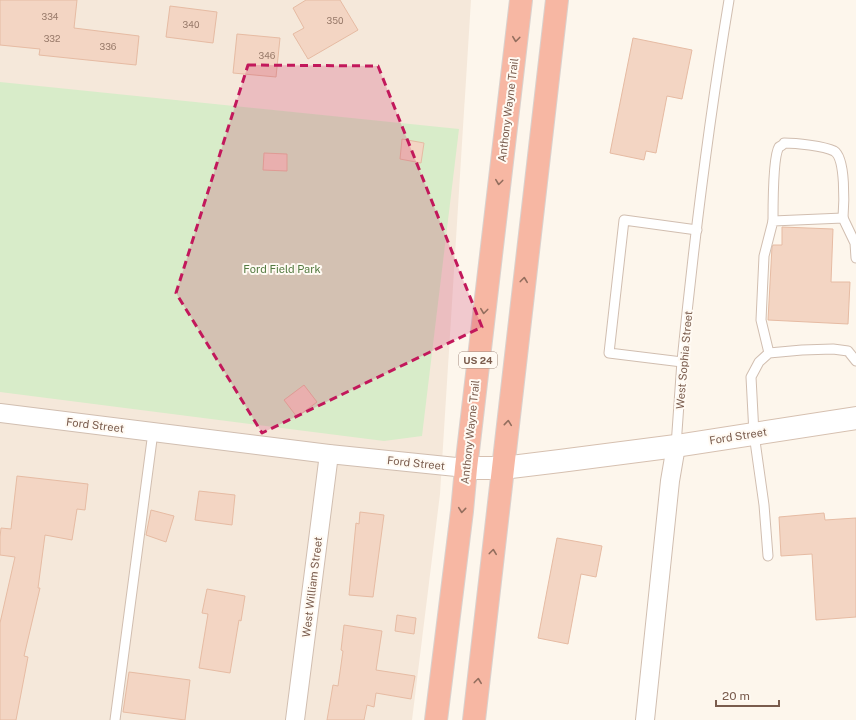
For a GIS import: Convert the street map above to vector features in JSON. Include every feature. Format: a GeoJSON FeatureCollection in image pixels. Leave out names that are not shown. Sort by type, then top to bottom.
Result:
{"type":"FeatureCollection","features":[{"type":"Feature","properties":{"kind":"highway","name":"Anthony Wayne Trail"},"geometry":{"type":"LineString","coordinates":[[436,720],[462,511],[521,0]]}},
{"type":"Feature","properties":{"kind":"highway"},"geometry":{"type":"LineString","coordinates":[[474,720],[557,0]]}},
{"type":"Feature","properties":{"kind":"main road","name":"Ford Street"},"geometry":{"type":"LineString","coordinates":[[466,468],[503,468],[676,446],[856,418]]}},
{"type":"Feature","properties":{"kind":"street","name":"Ford Street"},"geometry":{"type":"LineString","coordinates":[[0,414],[329,454],[466,468]]}},
{"type":"Feature","properties":{"kind":"street","name":"West Sophia Street"},"geometry":{"type":"LineString","coordinates":[[645,720],[670,481],[676,446]]}},
{"type":"Feature","properties":{"kind":"street","name":"West William Street"},"geometry":{"type":"LineString","coordinates":[[295,720],[329,454]]}},
{"type":"Feature","properties":{"kind":"lane","name":"West Sophia Street"},"geometry":{"type":"LineString","coordinates":[[676,446],[682,362],[697,230],[715,84],[729,0]]}},
{"type":"Feature","properties":{"kind":"lane"},"geometry":{"type":"LineString","coordinates":[[769,353],[761,320],[764,256],[773,221],[773,197],[777,155],[779,148],[784,143],[816,147],[835,152],[840,159],[844,193],[843,218],[855,243],[856,258]]}},
{"type":"Feature","properties":{"kind":"lane"},"geometry":{"type":"LineString","coordinates":[[773,221],[843,218]]}},
{"type":"Feature","properties":{"kind":"lane"},"geometry":{"type":"LineString","coordinates":[[682,362],[610,353],[624,220],[697,230]]}},
{"type":"Feature","properties":{"kind":"lane"},"geometry":{"type":"LineString","coordinates":[[768,556],[764,505],[754,434],[751,378],[759,362],[769,353],[833,349],[848,351],[856,361]]}},
{"type":"Feature","properties":{"kind":"lane"},"geometry":{"type":"LineString","coordinates":[[115,720],[153,432]]}},
{"type":"Feature","properties":{"kind":"highlighted area"},"geometry":{"type":"Polygon","coordinates":[[[248,65],[378,66],[482,327],[262,433],[176,293],[248,65]]]}},
{"type":"Feature","properties":{"kind":"shaded area"},"geometry":{"type":"Polygon","coordinates":[[[0,0],[471,0],[440,494],[412,720],[0,720],[0,0]]]}},
{"type":"Feature","properties":{"kind":"green space","name":"Ford Field Park"},"geometry":{"type":"Polygon","coordinates":[[[0,82],[459,129],[422,436],[384,441],[0,392],[0,82]]]}},
{"type":"Feature","properties":{"kind":"building"},"geometry":{"type":"Polygon","coordinates":[[[0,0],[77,0],[74,28],[139,36],[136,65],[39,55],[40,49],[0,45],[0,0]]]}},
{"type":"Feature","properties":{"kind":"building"},"geometry":{"type":"Polygon","coordinates":[[[306,0],[340,0],[358,30],[308,59],[293,34],[304,28],[293,8],[306,0]]]}},
{"type":"Feature","properties":{"kind":"building"},"geometry":{"type":"Polygon","coordinates":[[[170,6],[217,12],[213,43],[166,37],[170,6]]]}},
{"type":"Feature","properties":{"kind":"building"},"geometry":{"type":"Polygon","coordinates":[[[237,34],[280,38],[276,77],[233,73],[237,34]]]}},
{"type":"Feature","properties":{"kind":"building"},"geometry":{"type":"Polygon","coordinates":[[[633,38],[692,50],[682,99],[667,96],[656,153],[646,151],[644,160],[610,153],[633,38]]]}},
{"type":"Feature","properties":{"kind":"building"},"geometry":{"type":"Polygon","coordinates":[[[402,139],[424,143],[421,163],[400,159],[402,139]]]}},
{"type":"Feature","properties":{"kind":"building"},"geometry":{"type":"Polygon","coordinates":[[[264,153],[287,154],[287,171],[263,170],[264,153]]]}},
{"type":"Feature","properties":{"kind":"building"},"geometry":{"type":"Polygon","coordinates":[[[782,227],[833,229],[831,282],[850,282],[848,324],[768,320],[772,247],[773,245],[782,245],[782,227]]]}},
{"type":"Feature","properties":{"kind":"building"},"geometry":{"type":"Polygon","coordinates":[[[304,385],[317,402],[297,417],[284,400],[304,385]]]}},
{"type":"Feature","properties":{"kind":"building"},"geometry":{"type":"Polygon","coordinates":[[[17,476],[88,484],[85,510],[77,509],[72,540],[45,535],[38,588],[40,588],[24,656],[28,657],[16,720],[0,720],[0,623],[15,557],[0,555],[0,537],[1,528],[11,529],[17,476]]]}},
{"type":"Feature","properties":{"kind":"building"},"geometry":{"type":"Polygon","coordinates":[[[199,491],[235,495],[232,525],[195,520],[199,491]]]}},
{"type":"Feature","properties":{"kind":"building"},"geometry":{"type":"Polygon","coordinates":[[[151,510],[174,516],[166,542],[146,535],[151,510]]]}},
{"type":"Feature","properties":{"kind":"building"},"geometry":{"type":"Polygon","coordinates":[[[360,512],[384,515],[373,597],[349,595],[356,523],[359,524],[360,512]]]}},
{"type":"Feature","properties":{"kind":"building"},"geometry":{"type":"Polygon","coordinates":[[[824,513],[825,520],[856,518],[856,617],[816,620],[812,554],[781,556],[779,517],[824,513]]]}},
{"type":"Feature","properties":{"kind":"building"},"geometry":{"type":"Polygon","coordinates":[[[557,538],[602,546],[596,577],[581,574],[568,644],[538,638],[557,538]]]}},
{"type":"Feature","properties":{"kind":"building"},"geometry":{"type":"Polygon","coordinates":[[[207,589],[245,596],[241,621],[239,620],[230,673],[199,668],[208,614],[202,613],[207,589]]]}},
{"type":"Feature","properties":{"kind":"building"},"geometry":{"type":"Polygon","coordinates":[[[397,615],[416,618],[414,634],[395,631],[397,615]]]}},
{"type":"Feature","properties":{"kind":"building"},"geometry":{"type":"Polygon","coordinates":[[[344,625],[382,631],[376,670],[415,676],[411,699],[376,693],[374,707],[367,705],[364,720],[327,720],[333,685],[338,686],[343,651],[341,650],[344,625]]]}},
{"type":"Feature","properties":{"kind":"building"},"geometry":{"type":"Polygon","coordinates":[[[129,672],[190,680],[185,720],[123,712],[129,672]]]}}]}
